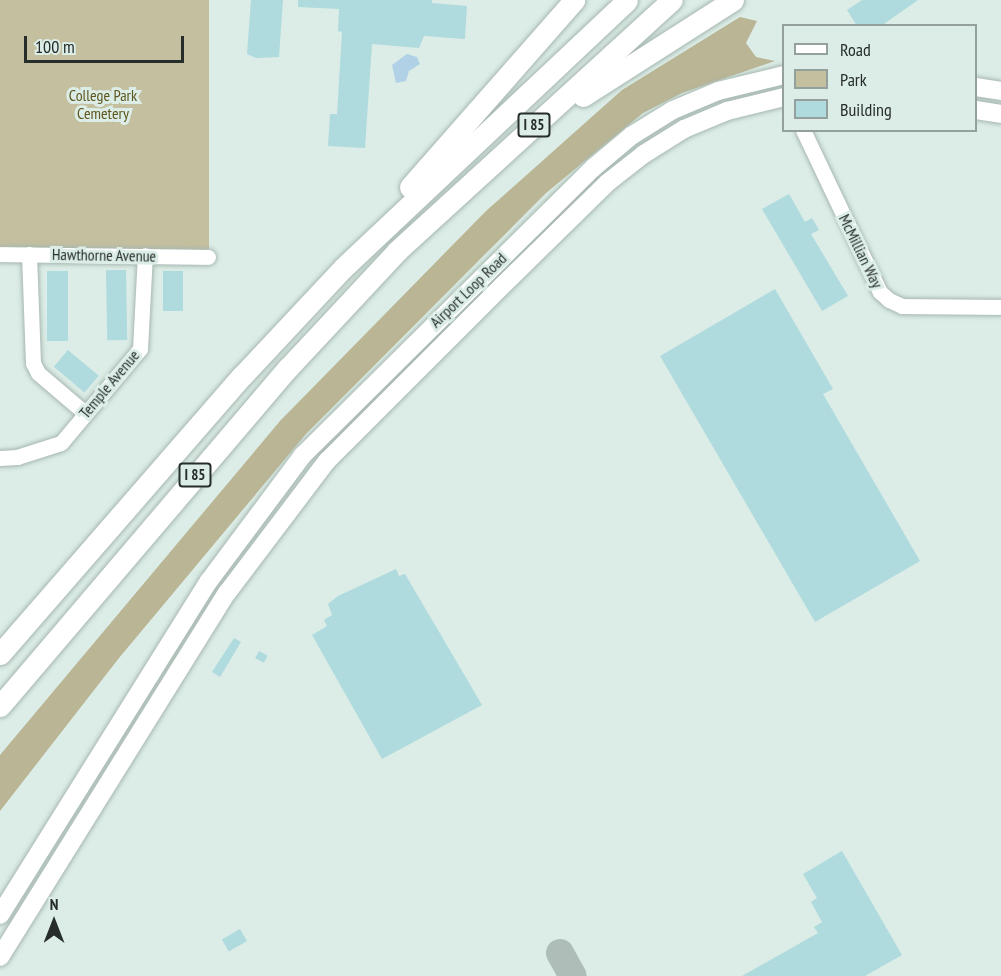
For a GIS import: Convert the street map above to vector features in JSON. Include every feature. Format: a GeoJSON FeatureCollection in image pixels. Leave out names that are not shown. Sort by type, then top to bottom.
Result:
{"type":"FeatureCollection","features":[{"type":"Feature","properties":{"kind":"highway"},"geometry":{"type":"LineString","coordinates":[[383,227],[442,147],[574,0]]}},
{"type":"Feature","properties":{"kind":"highway","name":"I 85"},"geometry":{"type":"LineString","coordinates":[[0,654],[242,376],[383,227],[627,0]]}},
{"type":"Feature","properties":{"kind":"highway","name":"I 85"},"geometry":{"type":"LineString","coordinates":[[0,706],[288,368],[397,251],[672,0]]}},
{"type":"Feature","properties":{"kind":"highway"},"geometry":{"type":"LineString","coordinates":[[397,251],[430,235],[538,131],[584,95],[733,0]]}},
{"type":"Feature","properties":{"kind":"highway"},"geometry":{"type":"LineString","coordinates":[[0,638],[31,616]]}},
{"type":"Feature","properties":{"kind":"main road","name":"Airport Loop Road"},"geometry":{"type":"LineString","coordinates":[[0,915],[209,581],[303,455],[593,168],[631,136],[673,111],[718,91],[782,75]]}},
{"type":"Feature","properties":{"kind":"main road"},"geometry":{"type":"LineString","coordinates":[[977,87],[1001,91]]}},
{"type":"Feature","properties":{"kind":"main road","name":"Airport Loop Road"},"geometry":{"type":"LineString","coordinates":[[0,957],[227,593],[327,461],[608,183],[644,154],[684,129],[727,111],[782,97]]}},
{"type":"Feature","properties":{"kind":"main road"},"geometry":{"type":"LineString","coordinates":[[977,110],[1001,114]]}},
{"type":"Feature","properties":{"kind":"street","name":"McMillian Way"},"geometry":{"type":"LineString","coordinates":[[804,132],[880,292],[889,300],[902,306],[1001,307]]}},
{"type":"Feature","properties":{"kind":"street","name":"Hawthorne Avenue"},"geometry":{"type":"LineString","coordinates":[[0,254],[208,257]]}},
{"type":"Feature","properties":{"kind":"street"},"geometry":{"type":"LineString","coordinates":[[28,254],[33,363],[38,373],[84,413]]}},
{"type":"Feature","properties":{"kind":"street","name":"Temple Avenue"},"geometry":{"type":"LineString","coordinates":[[0,458],[27,455],[61,443],[140,348],[145,255]]}},
{"type":"Feature","properties":{"kind":"green space","name":"College Park Cemetery"},"geometry":{"type":"Polygon","coordinates":[[[0,0],[209,0],[209,250],[0,250],[0,0]]]}},
{"type":"Feature","properties":{"kind":"shaded area"},"geometry":{"type":"Polygon","coordinates":[[[740,17],[757,21],[746,43],[756,57],[775,61],[682,93],[643,113],[546,193],[306,434],[119,658],[0,811],[0,755],[280,421],[486,211],[622,90],[740,17]]]}},
{"type":"Feature","properties":{"kind":"water"},"geometry":{"type":"Polygon","coordinates":[[[407,54],[417,57],[420,64],[409,71],[406,81],[396,83],[392,65],[407,54]]]}},
{"type":"Feature","properties":{"kind":"building"},"geometry":{"type":"Polygon","coordinates":[[[251,0],[283,0],[279,57],[256,58],[247,54],[251,0]]]}},
{"type":"Feature","properties":{"kind":"building"},"geometry":{"type":"Polygon","coordinates":[[[298,0],[432,0],[432,3],[467,6],[465,39],[424,36],[419,48],[372,44],[365,148],[328,146],[330,114],[337,114],[342,32],[338,31],[339,9],[298,7],[298,0]]]}},
{"type":"Feature","properties":{"kind":"building"},"geometry":{"type":"Polygon","coordinates":[[[862,0],[918,0],[884,24],[856,24],[847,10],[862,0]]]}},
{"type":"Feature","properties":{"kind":"building"},"geometry":{"type":"Polygon","coordinates":[[[789,194],[805,222],[812,218],[819,230],[811,234],[848,296],[822,311],[762,209],[789,194]]]}},
{"type":"Feature","properties":{"kind":"building"},"geometry":{"type":"Polygon","coordinates":[[[106,270],[126,270],[127,340],[107,340],[106,270]]]}},
{"type":"Feature","properties":{"kind":"building"},"geometry":{"type":"Polygon","coordinates":[[[47,271],[68,271],[68,341],[47,341],[47,271]]]}},
{"type":"Feature","properties":{"kind":"building"},"geometry":{"type":"Polygon","coordinates":[[[163,271],[183,271],[183,311],[163,311],[163,271]]]}},
{"type":"Feature","properties":{"kind":"building"},"geometry":{"type":"Polygon","coordinates":[[[775,289],[833,389],[823,394],[920,561],[815,622],[660,356],[775,289]]]}},
{"type":"Feature","properties":{"kind":"building"},"geometry":{"type":"Polygon","coordinates":[[[68,350],[99,376],[85,393],[54,367],[68,350]]]}},
{"type":"Feature","properties":{"kind":"building"},"geometry":{"type":"Polygon","coordinates":[[[396,569],[399,576],[405,574],[482,705],[382,759],[312,635],[327,626],[324,620],[332,615],[328,604],[338,596],[396,569]]]}},
{"type":"Feature","properties":{"kind":"building"},"geometry":{"type":"Polygon","coordinates":[[[234,638],[241,642],[220,677],[212,672],[234,638]]]}},
{"type":"Feature","properties":{"kind":"building"},"geometry":{"type":"Polygon","coordinates":[[[259,651],[268,656],[264,663],[255,658],[259,651]]]}},
{"type":"Feature","properties":{"kind":"building"},"geometry":{"type":"Polygon","coordinates":[[[842,851],[902,955],[865,976],[742,976],[818,933],[814,927],[822,922],[811,902],[817,898],[803,874],[842,851]]]}},
{"type":"Feature","properties":{"kind":"building"},"geometry":{"type":"Polygon","coordinates":[[[240,929],[247,941],[229,952],[222,940],[240,929]]]}},
{"type":"Feature","properties":{"kind":"taxiway"},"geometry":{"type":"LineString","coordinates":[[560,953],[573,976]]}}]}
